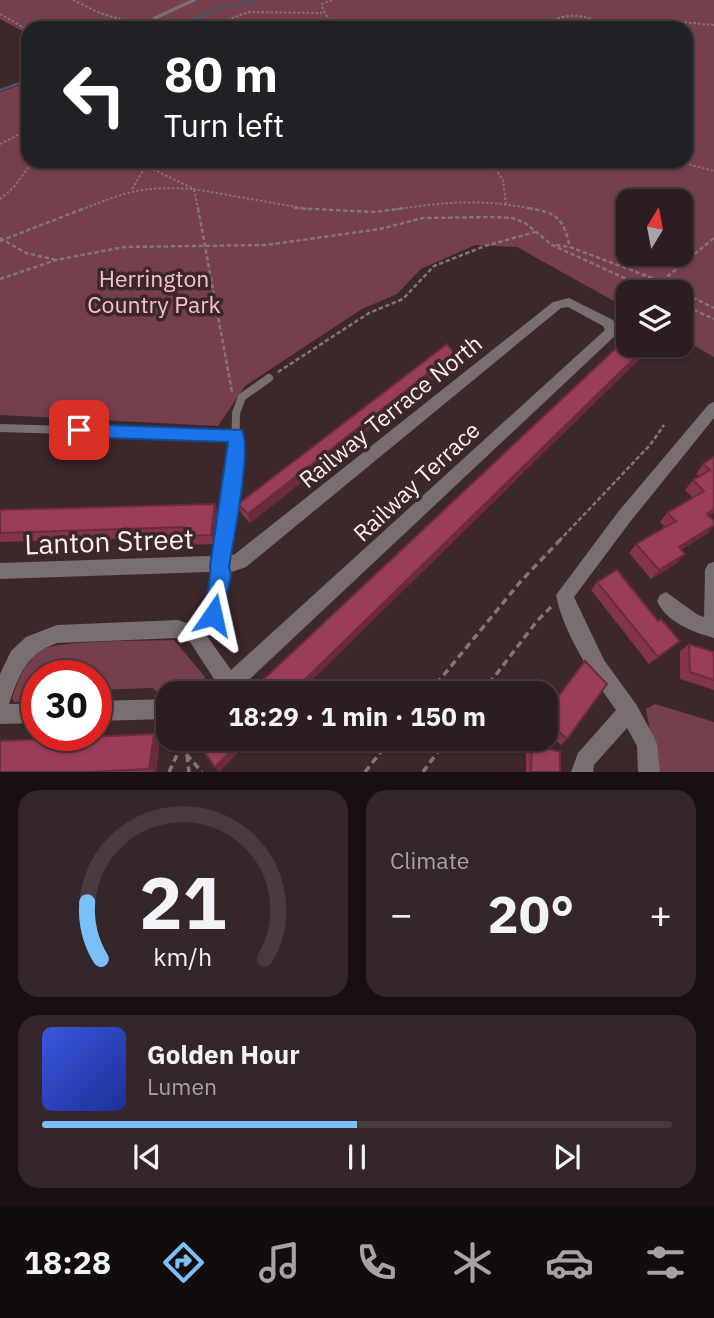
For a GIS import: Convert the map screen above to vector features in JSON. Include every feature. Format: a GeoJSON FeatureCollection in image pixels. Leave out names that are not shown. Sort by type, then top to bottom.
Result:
{"type":"FeatureCollection","features":[{"type":"Feature","properties":{"kind":"street","name":"Railway Terrace North"},"geometry":{"type":"LineString","coordinates":[[219,567],[240,561],[557,304],[569,302],[590,313]]}},
{"type":"Feature","properties":{"kind":"street","name":"Railway Terrace"},"geometry":{"type":"LineString","coordinates":[[231,681],[612,331],[608,323],[590,313]]}},
{"type":"Feature","properties":{"kind":"street"},"geometry":{"type":"LineString","coordinates":[[649,772],[647,744],[629,711],[597,667],[567,605],[565,594],[714,408]]}},
{"type":"Feature","properties":{"kind":"street","name":"Lanton Street"},"geometry":{"type":"LineString","coordinates":[[0,571],[208,564],[219,567]]}},
{"type":"Feature","properties":{"kind":"street"},"geometry":{"type":"LineString","coordinates":[[196,635],[213,615],[221,575],[219,567]]}},
{"type":"Feature","properties":{"kind":"street"},"geometry":{"type":"LineString","coordinates":[[666,601],[694,623],[714,629],[714,570]]}},
{"type":"Feature","properties":{"kind":"street"},"geometry":{"type":"LineString","coordinates":[[0,701],[10,671],[20,653],[39,639],[57,634],[178,629],[196,635],[218,681]]}},
{"type":"Feature","properties":{"kind":"street"},"geometry":{"type":"LineString","coordinates":[[112,711],[156,709]]}},
{"type":"Feature","properties":{"kind":"street"},"geometry":{"type":"LineString","coordinates":[[582,772],[585,760],[629,711]]}},
{"type":"Feature","properties":{"kind":"street"},"geometry":{"type":"LineString","coordinates":[[0,714],[21,713]]}},
{"type":"Feature","properties":{"kind":"lane"},"geometry":{"type":"LineString","coordinates":[[153,21],[194,0]]}},
{"type":"Feature","properties":{"kind":"lane"},"geometry":{"type":"LineString","coordinates":[[219,567],[235,465],[236,412],[242,397],[269,378]]}},
{"type":"Feature","properties":{"kind":"lane"},"geometry":{"type":"LineString","coordinates":[[0,428],[236,435]]}},
{"type":"Feature","properties":{"kind":"path"},"geometry":{"type":"LineString","coordinates":[[73,0],[100,13],[126,21]]}},
{"type":"Feature","properties":{"kind":"path"},"geometry":{"type":"LineString","coordinates":[[328,21],[322,4],[332,0]]}},
{"type":"Feature","properties":{"kind":"path"},"geometry":{"type":"LineString","coordinates":[[224,21],[248,12],[323,13]]}},
{"type":"Feature","properties":{"kind":"path"},"geometry":{"type":"LineString","coordinates":[[0,14],[21,26]]}},
{"type":"Feature","properties":{"kind":"path"},"geometry":{"type":"LineString","coordinates":[[556,21],[566,15],[583,16],[598,21]]}},
{"type":"Feature","properties":{"kind":"path"},"geometry":{"type":"LineString","coordinates":[[693,23],[714,25]]}},
{"type":"Feature","properties":{"kind":"path"},"geometry":{"type":"LineString","coordinates":[[0,144],[21,134]]}},
{"type":"Feature","properties":{"kind":"path"},"geometry":{"type":"LineString","coordinates":[[693,165],[714,171]]}},
{"type":"Feature","properties":{"kind":"path"},"geometry":{"type":"LineString","coordinates":[[0,199],[15,187],[28,168]]}},
{"type":"Feature","properties":{"kind":"path"},"geometry":{"type":"LineString","coordinates":[[131,190],[145,168]]}},
{"type":"Feature","properties":{"kind":"path"},"geometry":{"type":"LineString","coordinates":[[150,168],[194,190]]}},
{"type":"Feature","properties":{"kind":"path"},"geometry":{"type":"LineString","coordinates":[[495,168],[503,180],[506,204]]}},
{"type":"Feature","properties":{"kind":"path"},"geometry":{"type":"LineString","coordinates":[[1,241],[131,190],[162,187],[300,209],[374,212],[454,201],[506,204],[555,215],[564,223],[570,247]]}},
{"type":"Feature","properties":{"kind":"path"},"geometry":{"type":"LineString","coordinates":[[194,190],[236,412]]}},
{"type":"Feature","properties":{"kind":"path"},"geometry":{"type":"LineString","coordinates":[[0,279],[56,260],[124,247],[266,245],[380,229],[423,218],[513,218],[552,245],[629,280]]}},
{"type":"Feature","properties":{"kind":"path"},"geometry":{"type":"LineString","coordinates":[[269,378],[369,313],[402,299],[434,266],[485,246],[536,232]]}},
{"type":"Feature","properties":{"kind":"path"},"geometry":{"type":"LineString","coordinates":[[661,280],[714,239]]}},
{"type":"Feature","properties":{"kind":"path"},"geometry":{"type":"LineString","coordinates":[[1,241],[26,253],[56,260]]}},
{"type":"Feature","properties":{"kind":"path"},"geometry":{"type":"LineString","coordinates":[[552,245],[570,247],[657,280]]}},
{"type":"Feature","properties":{"kind":"path"},"geometry":{"type":"LineString","coordinates":[[693,298],[714,308]]}},
{"type":"Feature","properties":{"kind":"path"},"geometry":{"type":"LineString","coordinates":[[693,309],[714,319]]}},
{"type":"Feature","properties":{"kind":"path"},"geometry":{"type":"LineString","coordinates":[[439,681],[520,581],[650,445],[664,425]]}},
{"type":"Feature","properties":{"kind":"path"},"geometry":{"type":"LineString","coordinates":[[491,681],[537,621],[565,594]]}},
{"type":"Feature","properties":{"kind":"path"},"geometry":{"type":"LineString","coordinates":[[169,772],[179,751]]}},
{"type":"Feature","properties":{"kind":"path"},"geometry":{"type":"LineString","coordinates":[[186,751],[189,772]]}},
{"type":"Feature","properties":{"kind":"path"},"geometry":{"type":"LineString","coordinates":[[365,772],[382,751]]}},
{"type":"Feature","properties":{"kind":"path"},"geometry":{"type":"LineString","coordinates":[[423,772],[438,751]]}},
{"type":"Feature","properties":{"kind":"path"},"geometry":{"type":"LineString","coordinates":[[187,755],[202,772]]}},
{"type":"Feature","properties":{"kind":"green space","name":"Herrington Country Park"},"geometry":{"type":"Polygon","coordinates":[[[0,0],[714,0],[714,357],[693,345],[693,280],[616,280],[616,302],[517,247],[475,245],[421,269],[397,294],[362,309],[245,386],[218,426],[0,415],[0,92],[21,84],[21,168],[693,168],[693,21],[21,21],[21,30],[0,19],[0,0]]]}},
{"type":"Feature","properties":{"kind":"green space"},"geometry":{"type":"Polygon","coordinates":[[[174,640],[205,677],[204,681],[156,681],[156,691],[153,688],[112,689],[112,660],[31,660],[44,649],[53,646],[86,642],[174,640]]]}},
{"type":"Feature","properties":{"kind":"green space"},"geometry":{"type":"Polygon","coordinates":[[[21,675],[21,702],[12,699],[21,675]]]}},
{"type":"Feature","properties":{"kind":"green space"},"geometry":{"type":"Polygon","coordinates":[[[655,704],[714,722],[714,772],[657,772],[646,709],[655,704]]]}},
{"type":"Feature","properties":{"kind":"building"},"geometry":{"type":"Polygon","coordinates":[[[447,344],[454,353],[248,514],[238,504],[447,344]]]}},
{"type":"Feature","properties":{"kind":"building"},"geometry":{"type":"Polygon","coordinates":[[[616,348],[616,357],[636,357],[303,681],[262,681],[616,348]]]}},
{"type":"Feature","properties":{"kind":"building"},"geometry":{"type":"Polygon","coordinates":[[[714,457],[714,509],[707,514],[714,521],[714,525],[679,547],[685,554],[659,570],[636,544],[676,521],[667,513],[704,491],[693,480],[710,470],[703,464],[714,457]]]}},
{"type":"Feature","properties":{"kind":"building"},"geometry":{"type":"Polygon","coordinates":[[[215,504],[211,535],[183,536],[184,527],[0,533],[0,510],[215,504]]]}},
{"type":"Feature","properties":{"kind":"building"},"geometry":{"type":"Polygon","coordinates":[[[617,570],[658,621],[661,619],[680,641],[658,657],[597,582],[617,570]]]}},
{"type":"Feature","properties":{"kind":"building"},"geometry":{"type":"Polygon","coordinates":[[[689,644],[714,652],[714,680],[690,672],[689,644]]]}},
{"type":"Feature","properties":{"kind":"building"},"geometry":{"type":"Polygon","coordinates":[[[585,661],[607,684],[567,739],[558,731],[558,697],[585,661]]]}},
{"type":"Feature","properties":{"kind":"building"},"geometry":{"type":"Polygon","coordinates":[[[154,734],[149,769],[0,772],[0,741],[21,740],[21,751],[112,751],[112,736],[154,734]]]}},
{"type":"Feature","properties":{"kind":"building"},"geometry":{"type":"Polygon","coordinates":[[[204,751],[231,751],[215,767],[204,751]]]}},
{"type":"Feature","properties":{"kind":"building"},"geometry":{"type":"Polygon","coordinates":[[[532,751],[560,752],[560,772],[531,772],[532,751]]]}},
{"type":"Feature","properties":{"kind":"waterway"},"geometry":{"type":"LineString","coordinates":[[189,21],[222,8],[257,0]]}},
{"type":"Feature","properties":{"kind":"waterway"},"geometry":{"type":"LineString","coordinates":[[0,90],[21,82]]}},
{"type":"Feature","properties":{"kind":"route"},"geometry":{"type":"LineString","coordinates":[[79,430],[236,435],[235,465],[219,567],[221,575],[213,615]]}}]}
